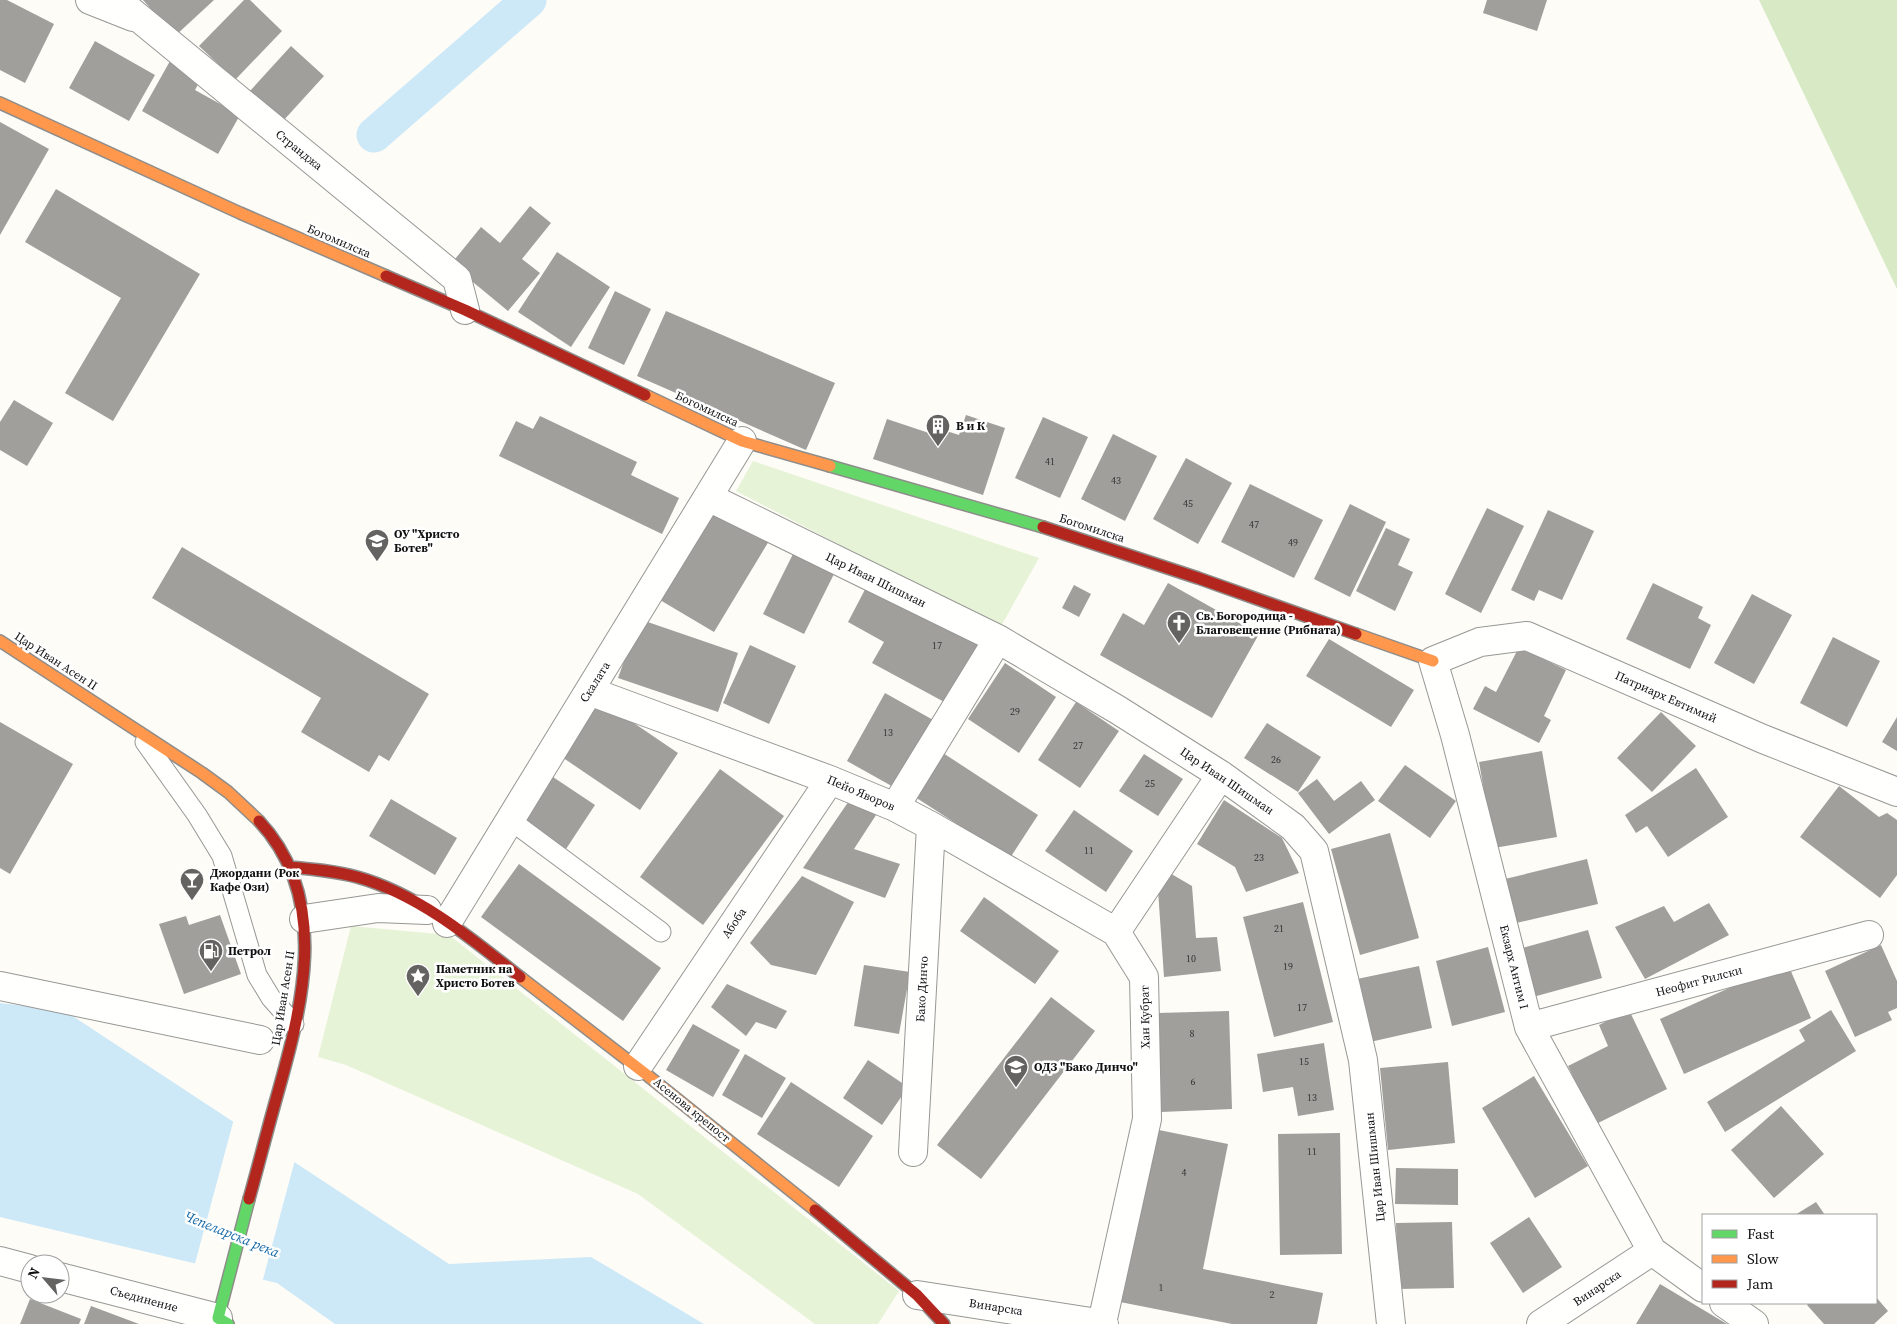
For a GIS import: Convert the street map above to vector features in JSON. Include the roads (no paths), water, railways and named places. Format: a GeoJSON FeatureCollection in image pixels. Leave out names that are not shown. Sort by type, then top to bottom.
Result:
{"type":"FeatureCollection","features":[{"type":"Feature","properties":{"kind":"street"},"geometry":{"type":"LineString","coordinates":[[90,0],[139,19]]}},
{"type":"Feature","properties":{"kind":"street","name":"Странджа"},"geometry":{"type":"LineString","coordinates":[[117,0],[457,279],[464,310]]}},
{"type":"Feature","properties":{"kind":"street","name":"Богомилска"},"geometry":{"type":"LineString","coordinates":[[0,103],[240,213],[464,310],[742,441],[1051,529],[1198,578],[1433,661]]}},
{"type":"Feature","properties":{"kind":"street","name":"Скалата"},"geometry":{"type":"LineString","coordinates":[[437,916],[510,820],[742,441]]}},
{"type":"Feature","properties":{"kind":"street","name":"Цар Иван Шишман"},"geometry":{"type":"LineString","coordinates":[[708,497],[998,639],[1118,710],[1221,775],[1293,827],[1314,851],[1363,1060],[1391,1324]]}},
{"type":"Feature","properties":{"kind":"street","name":"Патриарх Евтимий"},"geometry":{"type":"LineString","coordinates":[[1433,661],[1480,642],[1528,636],[1763,739],[1897,792]]}},
{"type":"Feature","properties":{"kind":"street"},"geometry":{"type":"LineString","coordinates":[[895,807],[998,639]]}},
{"type":"Feature","properties":{"kind":"street","name":"Цар Иван Асен II"},"geometry":{"type":"LineString","coordinates":[[0,641],[191,766],[242,804],[273,840],[289,867],[299,891],[304,919],[304,958],[294,1024],[287,1058],[227,1281],[223,1321]]}},
{"type":"Feature","properties":{"kind":"street","name":"Екзарх Антим I"},"geometry":{"type":"LineString","coordinates":[[1433,661],[1455,735],[1529,1027],[1652,1251]]}},
{"type":"Feature","properties":{"kind":"street","name":"Пейо Яворов"},"geometry":{"type":"LineString","coordinates":[[589,691],[830,780],[895,807],[932,826],[1116,932]]}},
{"type":"Feature","properties":{"kind":"street"},"geometry":{"type":"LineString","coordinates":[[1116,932],[1221,775]]}},
{"type":"Feature","properties":{"kind":"street","name":"Абоба"},"geometry":{"type":"LineString","coordinates":[[638,1066],[830,780]]}},
{"type":"Feature","properties":{"kind":"street","name":"Бако Динчо"},"geometry":{"type":"LineString","coordinates":[[913,1152],[932,826]]}},
{"type":"Feature","properties":{"kind":"street","name":"Асенова крепост"},"geometry":{"type":"LineString","coordinates":[[289,867],[327,869],[350,874],[397,893],[437,916],[638,1066],[917,1295],[944,1324]]}},
{"type":"Feature","properties":{"kind":"street"},"geometry":{"type":"LineString","coordinates":[[304,919],[378,908],[437,916]]}},
{"type":"Feature","properties":{"kind":"street","name":"Хан Кубрат"},"geometry":{"type":"LineString","coordinates":[[1103,1324],[1147,1119],[1144,978],[1116,932]]}},
{"type":"Feature","properties":{"kind":"street","name":"Неофит Рилски"},"geometry":{"type":"LineString","coordinates":[[1529,1027],[1869,935]]}},
{"type":"Feature","properties":{"kind":"street"},"geometry":{"type":"LineString","coordinates":[[0,986],[260,1040]]}},
{"type":"Feature","properties":{"kind":"street"},"geometry":{"type":"LineString","coordinates":[[1652,1251],[1702,1287]]}},
{"type":"Feature","properties":{"kind":"street","name":"Винарска"},"geometry":{"type":"LineString","coordinates":[[1545,1323],[1652,1251]]}},
{"type":"Feature","properties":{"kind":"street"},"geometry":{"type":"LineString","coordinates":[[0,1261],[20,1266]]}},
{"type":"Feature","properties":{"kind":"street","name":"Съединение"},"geometry":{"type":"LineString","coordinates":[[70,1280],[223,1321]]}},
{"type":"Feature","properties":{"kind":"street","name":"Винарска"},"geometry":{"type":"LineString","coordinates":[[917,1295],[1103,1324]]}},
{"type":"Feature","properties":{"kind":"street"},"geometry":{"type":"LineString","coordinates":[[1725,1304],[1754,1324]]}},
{"type":"Feature","properties":{"kind":"lane"},"geometry":{"type":"LineString","coordinates":[[139,732],[197,815],[222,856],[257,975],[271,998],[294,1024]]}},
{"type":"Feature","properties":{"kind":"lane"},"geometry":{"type":"LineString","coordinates":[[510,820],[661,932]]}},
{"type":"Feature","properties":{"kind":"water","name":"Чепеларска река"},"geometry":{"type":"Polygon","coordinates":[[[0,1003],[65,1011],[449,1264],[591,1257],[704,1324],[335,1324],[277,1283],[0,1217],[0,1003]]]}},
{"type":"Feature","properties":{"kind":"waterway"},"geometry":{"type":"LineString","coordinates":[[374,135],[529,0]]}},
{"type":"Feature","properties":{"kind":"place","name":"В и К"},"geometry":{"type":"Point","coordinates":[938,447]}},
{"type":"Feature","properties":{"kind":"place","name":"ОУ \"Христо Ботев\""},"geometry":{"type":"Point","coordinates":[377,562]}},
{"type":"Feature","properties":{"kind":"place","name":"Св. Богородица - Благовещение (Рибната)"},"geometry":{"type":"Point","coordinates":[1179,644]}},
{"type":"Feature","properties":{"kind":"place","name":"Джордани (Рок Кафе Ози)"},"geometry":{"type":"Point","coordinates":[192,901]}},
{"type":"Feature","properties":{"kind":"place","name":"Петрол"},"geometry":{"type":"Point","coordinates":[211,972]}},
{"type":"Feature","properties":{"kind":"place","name":"Паметник на Христо Ботев"},"geometry":{"type":"Point","coordinates":[418,997]}},
{"type":"Feature","properties":{"kind":"place","name":"ОДЗ \"Бако Динчо\""},"geometry":{"type":"Point","coordinates":[1016,1088]}}]}
